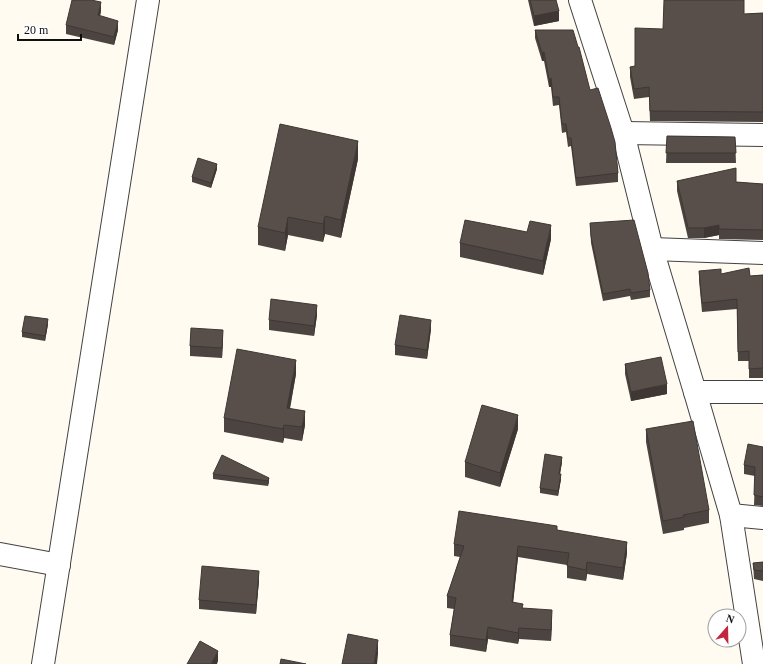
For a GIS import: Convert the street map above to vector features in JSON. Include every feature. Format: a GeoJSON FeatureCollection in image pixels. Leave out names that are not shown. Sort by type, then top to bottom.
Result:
{"type":"FeatureCollection","features":[{"type":"Feature","properties":{"kind":"street"},"geometry":{"type":"LineString","coordinates":[[43,664],[148,0]]}},
{"type":"Feature","properties":{"kind":"street"},"geometry":{"type":"LineString","coordinates":[[580,0],[622,132],[652,249],[696,392],[731,515],[757,658]]}},
{"type":"Feature","properties":{"kind":"street"},"geometry":{"type":"LineString","coordinates":[[622,132],[763,135]]}},
{"type":"Feature","properties":{"kind":"street"},"geometry":{"type":"LineString","coordinates":[[652,249],[763,253]]}},
{"type":"Feature","properties":{"kind":"street"},"geometry":{"type":"LineString","coordinates":[[696,392],[763,392]]}},
{"type":"Feature","properties":{"kind":"street"},"geometry":{"type":"LineString","coordinates":[[731,515],[763,518]]}},
{"type":"Feature","properties":{"kind":"street"},"geometry":{"type":"LineString","coordinates":[[0,554],[59,564]]}},
{"type":"Feature","properties":{"kind":"building"},"geometry":{"type":"Polygon","coordinates":[[[72,0],[91,0],[101,2],[98,15],[118,21],[114,37],[66,25],[72,0]]]}},
{"type":"Feature","properties":{"kind":"building"},"geometry":{"type":"Polygon","coordinates":[[[530,0],[556,0],[559,11],[534,16],[530,0]]]}},
{"type":"Feature","properties":{"kind":"building"},"geometry":{"type":"Polygon","coordinates":[[[664,0],[744,0],[744,14],[763,13],[763,112],[650,111],[649,87],[634,89],[630,67],[635,66],[635,28],[663,29],[664,0]]]}},
{"type":"Feature","properties":{"kind":"building"},"geometry":{"type":"Polygon","coordinates":[[[535,30],[573,30],[590,90],[598,88],[611,128],[615,142],[618,173],[576,178],[571,138],[568,138],[566,124],[562,124],[559,97],[553,97],[551,78],[549,79],[544,52],[542,53],[535,30]]]}},
{"type":"Feature","properties":{"kind":"building"},"geometry":{"type":"Polygon","coordinates":[[[280,124],[358,141],[341,220],[325,216],[323,224],[288,217],[285,233],[258,227],[280,124]]]}},
{"type":"Feature","properties":{"kind":"building"},"geometry":{"type":"Polygon","coordinates":[[[667,136],[735,137],[736,153],[666,153],[667,136]]]}},
{"type":"Feature","properties":{"kind":"building"},"geometry":{"type":"Polygon","coordinates":[[[198,158],[217,164],[211,183],[192,177],[198,158]]]}},
{"type":"Feature","properties":{"kind":"building"},"geometry":{"type":"Polygon","coordinates":[[[736,168],[736,182],[763,184],[763,230],[719,229],[719,225],[704,228],[688,228],[677,181],[736,168]]]}},
{"type":"Feature","properties":{"kind":"building"},"geometry":{"type":"Polygon","coordinates":[[[465,220],[527,232],[530,221],[551,225],[543,261],[460,243],[465,220]]]}},
{"type":"Feature","properties":{"kind":"building"},"geometry":{"type":"Polygon","coordinates":[[[634,220],[648,273],[650,290],[631,293],[630,289],[603,294],[591,236],[590,223],[634,220]]]}},
{"type":"Feature","properties":{"kind":"building"},"geometry":{"type":"Polygon","coordinates":[[[749,268],[750,276],[763,275],[763,368],[749,369],[749,351],[738,352],[737,299],[702,303],[699,271],[721,269],[721,274],[749,268]]]}},
{"type":"Feature","properties":{"kind":"building"},"geometry":{"type":"Polygon","coordinates":[[[271,299],[317,305],[314,326],[269,320],[271,299]]]}},
{"type":"Feature","properties":{"kind":"building"},"geometry":{"type":"Polygon","coordinates":[[[400,315],[431,320],[427,350],[395,345],[400,315]]]}},
{"type":"Feature","properties":{"kind":"building"},"geometry":{"type":"Polygon","coordinates":[[[25,316],[48,319],[45,336],[22,332],[25,316]]]}},
{"type":"Feature","properties":{"kind":"building"},"geometry":{"type":"Polygon","coordinates":[[[191,328],[223,330],[222,348],[190,346],[191,328]]]}},
{"type":"Feature","properties":{"kind":"building"},"geometry":{"type":"Polygon","coordinates":[[[237,349],[296,360],[287,408],[305,411],[302,427],[284,425],[283,429],[224,418],[237,349]]]}},
{"type":"Feature","properties":{"kind":"building"},"geometry":{"type":"Polygon","coordinates":[[[661,357],[667,384],[631,392],[625,364],[661,357]]]}},
{"type":"Feature","properties":{"kind":"building"},"geometry":{"type":"Polygon","coordinates":[[[482,405],[518,415],[500,473],[465,462],[482,405]]]}},
{"type":"Feature","properties":{"kind":"building"},"geometry":{"type":"Polygon","coordinates":[[[693,421],[709,510],[663,521],[646,429],[693,421]]]}},
{"type":"Feature","properties":{"kind":"building"},"geometry":{"type":"Polygon","coordinates":[[[748,444],[763,447],[763,497],[754,495],[755,467],[744,465],[748,444]]]}},
{"type":"Feature","properties":{"kind":"building"},"geometry":{"type":"Polygon","coordinates":[[[545,454],[562,457],[558,491],[540,488],[545,454]]]}},
{"type":"Feature","properties":{"kind":"building"},"geometry":{"type":"Polygon","coordinates":[[[222,455],[269,478],[268,481],[213,474],[222,455]]]}},
{"type":"Feature","properties":{"kind":"building"},"geometry":{"type":"Polygon","coordinates":[[[459,511],[557,526],[557,530],[627,542],[623,568],[587,562],[586,570],[567,566],[569,553],[518,546],[512,602],[523,604],[522,608],[552,610],[551,630],[519,628],[518,633],[488,627],[486,640],[450,635],[456,598],[447,596],[464,546],[454,544],[459,511]]]}},
{"type":"Feature","properties":{"kind":"building"},"geometry":{"type":"Polygon","coordinates":[[[763,562],[763,571],[754,570],[753,563],[763,562]]]}},
{"type":"Feature","properties":{"kind":"building"},"geometry":{"type":"Polygon","coordinates":[[[202,566],[259,571],[256,605],[199,600],[202,566]]]}},
{"type":"Feature","properties":{"kind":"building"},"geometry":{"type":"Polygon","coordinates":[[[348,634],[378,640],[374,664],[342,664],[348,634]]]}},
{"type":"Feature","properties":{"kind":"building"},"geometry":{"type":"Polygon","coordinates":[[[200,641],[218,651],[211,664],[187,664],[200,641]]]}},
{"type":"Feature","properties":{"kind":"building"},"geometry":{"type":"Polygon","coordinates":[[[281,659],[306,664],[280,664],[281,659]]]}}]}
